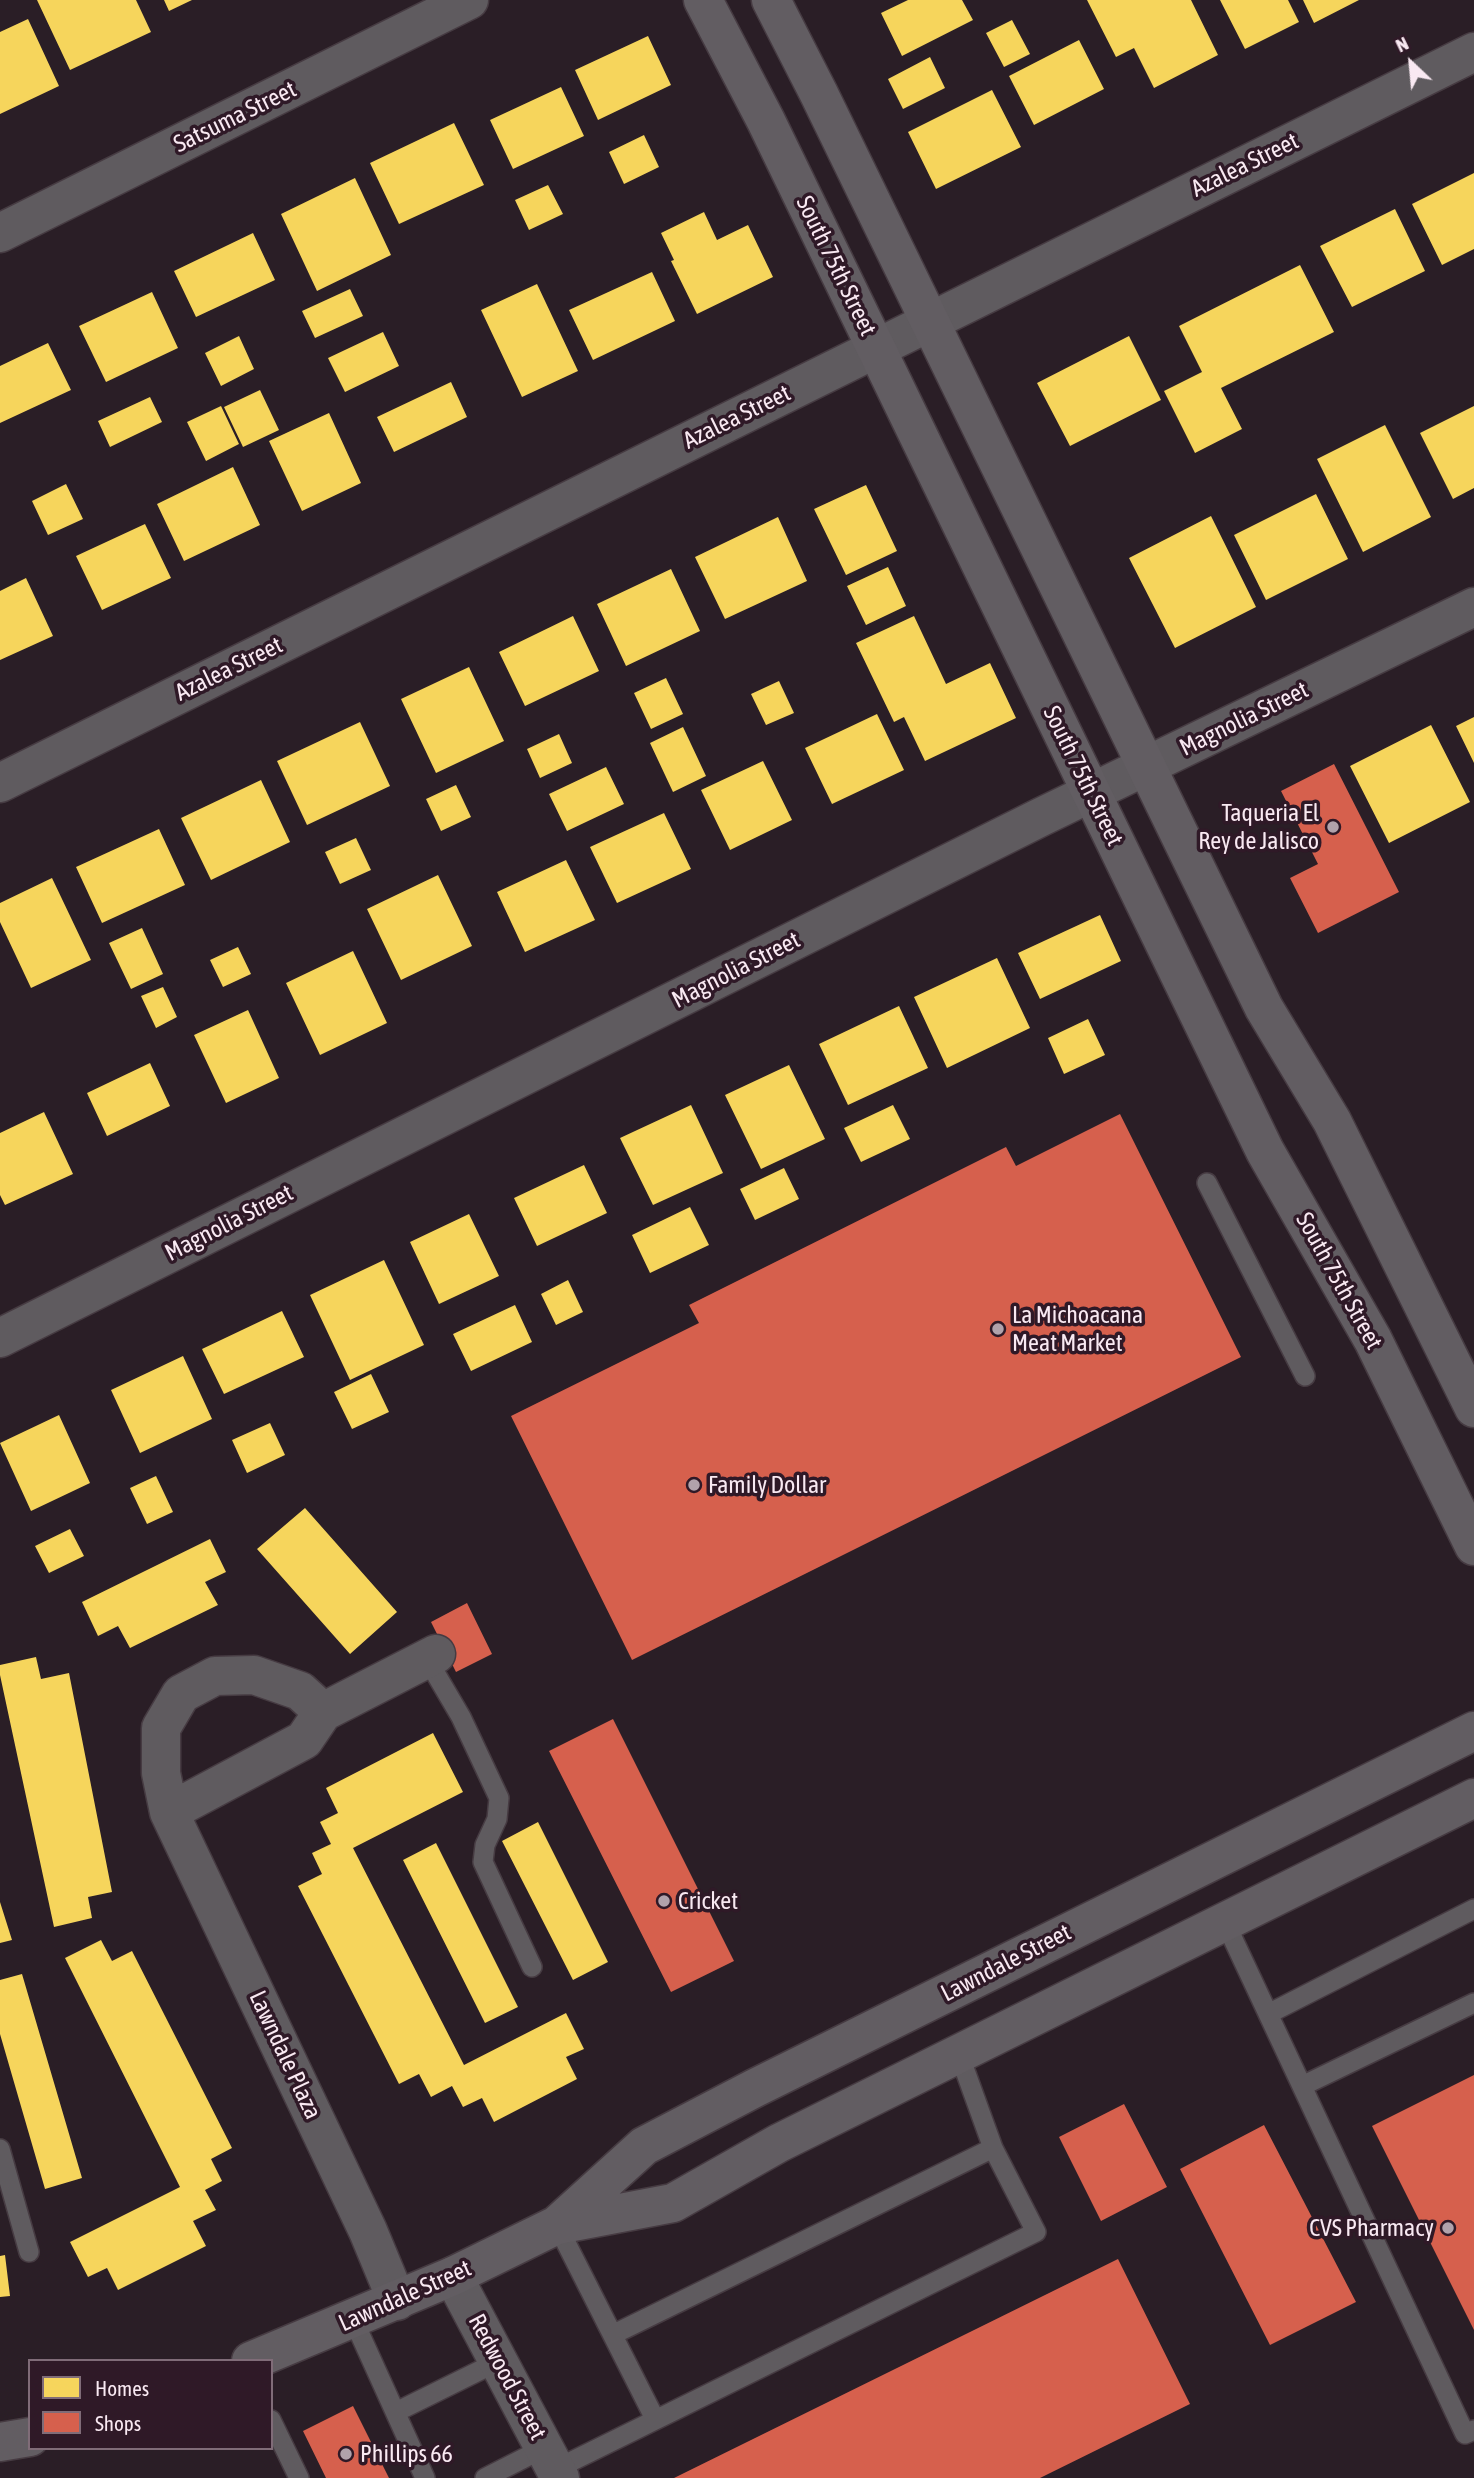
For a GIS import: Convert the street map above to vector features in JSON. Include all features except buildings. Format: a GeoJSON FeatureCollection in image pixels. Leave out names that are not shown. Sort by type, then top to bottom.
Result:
{"type":"FeatureCollection","features":[{"type":"Feature","properties":{"kind":"main road","name":"South 75th Street"},"geometry":{"type":"LineString","coordinates":[[703,0],[766,121],[1265,1151],[1373,1340],[1474,1546]]}},
{"type":"Feature","properties":{"kind":"main road"},"geometry":{"type":"LineString","coordinates":[[771,0],[1264,1009],[1332,1121],[1474,1408]]}},
{"type":"Feature","properties":{"kind":"main road","name":"Lawndale Street"},"geometry":{"type":"LineString","coordinates":[[557,2225],[644,2146],[755,2088],[1474,1731]]}},
{"type":"Feature","properties":{"kind":"main road","name":"Lawndale Street"},"geometry":{"type":"LineString","coordinates":[[256,2359],[397,2301],[557,2225],[673,2203],[779,2143],[1474,1798]]}},
{"type":"Feature","properties":{"kind":"main road"},"geometry":{"type":"LineString","coordinates":[[0,2442],[28,2437]]}},
{"type":"Feature","properties":{"kind":"street","name":"Satsuma Street"},"geometry":{"type":"LineString","coordinates":[[0,233],[469,0]]}},
{"type":"Feature","properties":{"kind":"street","name":"Azalea Street"},"geometry":{"type":"LineString","coordinates":[[0,783],[1474,52]]}},
{"type":"Feature","properties":{"kind":"street","name":"Magnolia Street"},"geometry":{"type":"LineString","coordinates":[[0,1338],[1146,766],[1474,607]]}},
{"type":"Feature","properties":{"kind":"street"},"geometry":{"type":"LineString","coordinates":[[169,1812],[304,1740],[323,1712],[431,1656]]}},
{"type":"Feature","properties":{"kind":"street","name":"Lawndale Plaza"},"geometry":{"type":"LineString","coordinates":[[323,1712],[300,1691],[254,1675],[215,1676],[181,1694],[161,1728],[161,1773],[169,1812],[368,2231],[397,2301]]}},
{"type":"Feature","properties":{"kind":"street","name":"Redwood Street"},"geometry":{"type":"LineString","coordinates":[[453,2276],[553,2465]]}},
{"type":"Feature","properties":{"kind":"lane"},"geometry":{"type":"LineString","coordinates":[[1207,1183],[1305,1376]]}},
{"type":"Feature","properties":{"kind":"lane"},"geometry":{"type":"LineString","coordinates":[[431,1656],[499,1798],[497,1819],[485,1845],[483,1863],[533,1967]]}},
{"type":"Feature","properties":{"kind":"lane"},"geometry":{"type":"LineString","coordinates":[[1268,2014],[1474,1909]]}},
{"type":"Feature","properties":{"kind":"lane"},"geometry":{"type":"LineString","coordinates":[[1225,1922],[1465,2434],[1474,2430]]}},
{"type":"Feature","properties":{"kind":"lane"},"geometry":{"type":"LineString","coordinates":[[1302,2086],[1474,2003]]}},
{"type":"Feature","properties":{"kind":"lane"},"geometry":{"type":"LineString","coordinates":[[485,2478],[553,2465],[655,2419],[1036,2232],[993,2148],[958,2054]]}},
{"type":"Feature","properties":{"kind":"lane"},"geometry":{"type":"LineString","coordinates":[[614,2334],[993,2148]]}},
{"type":"Feature","properties":{"kind":"lane"},"geometry":{"type":"LineString","coordinates":[[0,2149],[29,2252]]}},
{"type":"Feature","properties":{"kind":"lane"},"geometry":{"type":"LineString","coordinates":[[557,2225],[655,2419]]}},
{"type":"Feature","properties":{"kind":"lane"},"geometry":{"type":"LineString","coordinates":[[354,2319],[425,2478]]}},
{"type":"Feature","properties":{"kind":"lane"},"geometry":{"type":"LineString","coordinates":[[396,2412],[499,2361]]}},
{"type":"Feature","properties":{"kind":"lane"},"geometry":{"type":"LineString","coordinates":[[273,2424],[299,2478]]}},
{"type":"Feature","properties":{"kind":"place","name":"Taqueria El Rey de Jalisco"},"geometry":{"type":"Point","coordinates":[1333,827]}},
{"type":"Feature","properties":{"kind":"place","name":"La Michoacana Meat Market"},"geometry":{"type":"Point","coordinates":[998,1329]}},
{"type":"Feature","properties":{"kind":"place","name":"Family Dollar"},"geometry":{"type":"Point","coordinates":[694,1485]}},
{"type":"Feature","properties":{"kind":"place","name":"Cricket"},"geometry":{"type":"Point","coordinates":[664,1901]}},
{"type":"Feature","properties":{"kind":"place","name":"CVS Pharmacy"},"geometry":{"type":"Point","coordinates":[1448,2228]}},
{"type":"Feature","properties":{"kind":"place","name":"Phillips 66"},"geometry":{"type":"Point","coordinates":[346,2454]}}]}
